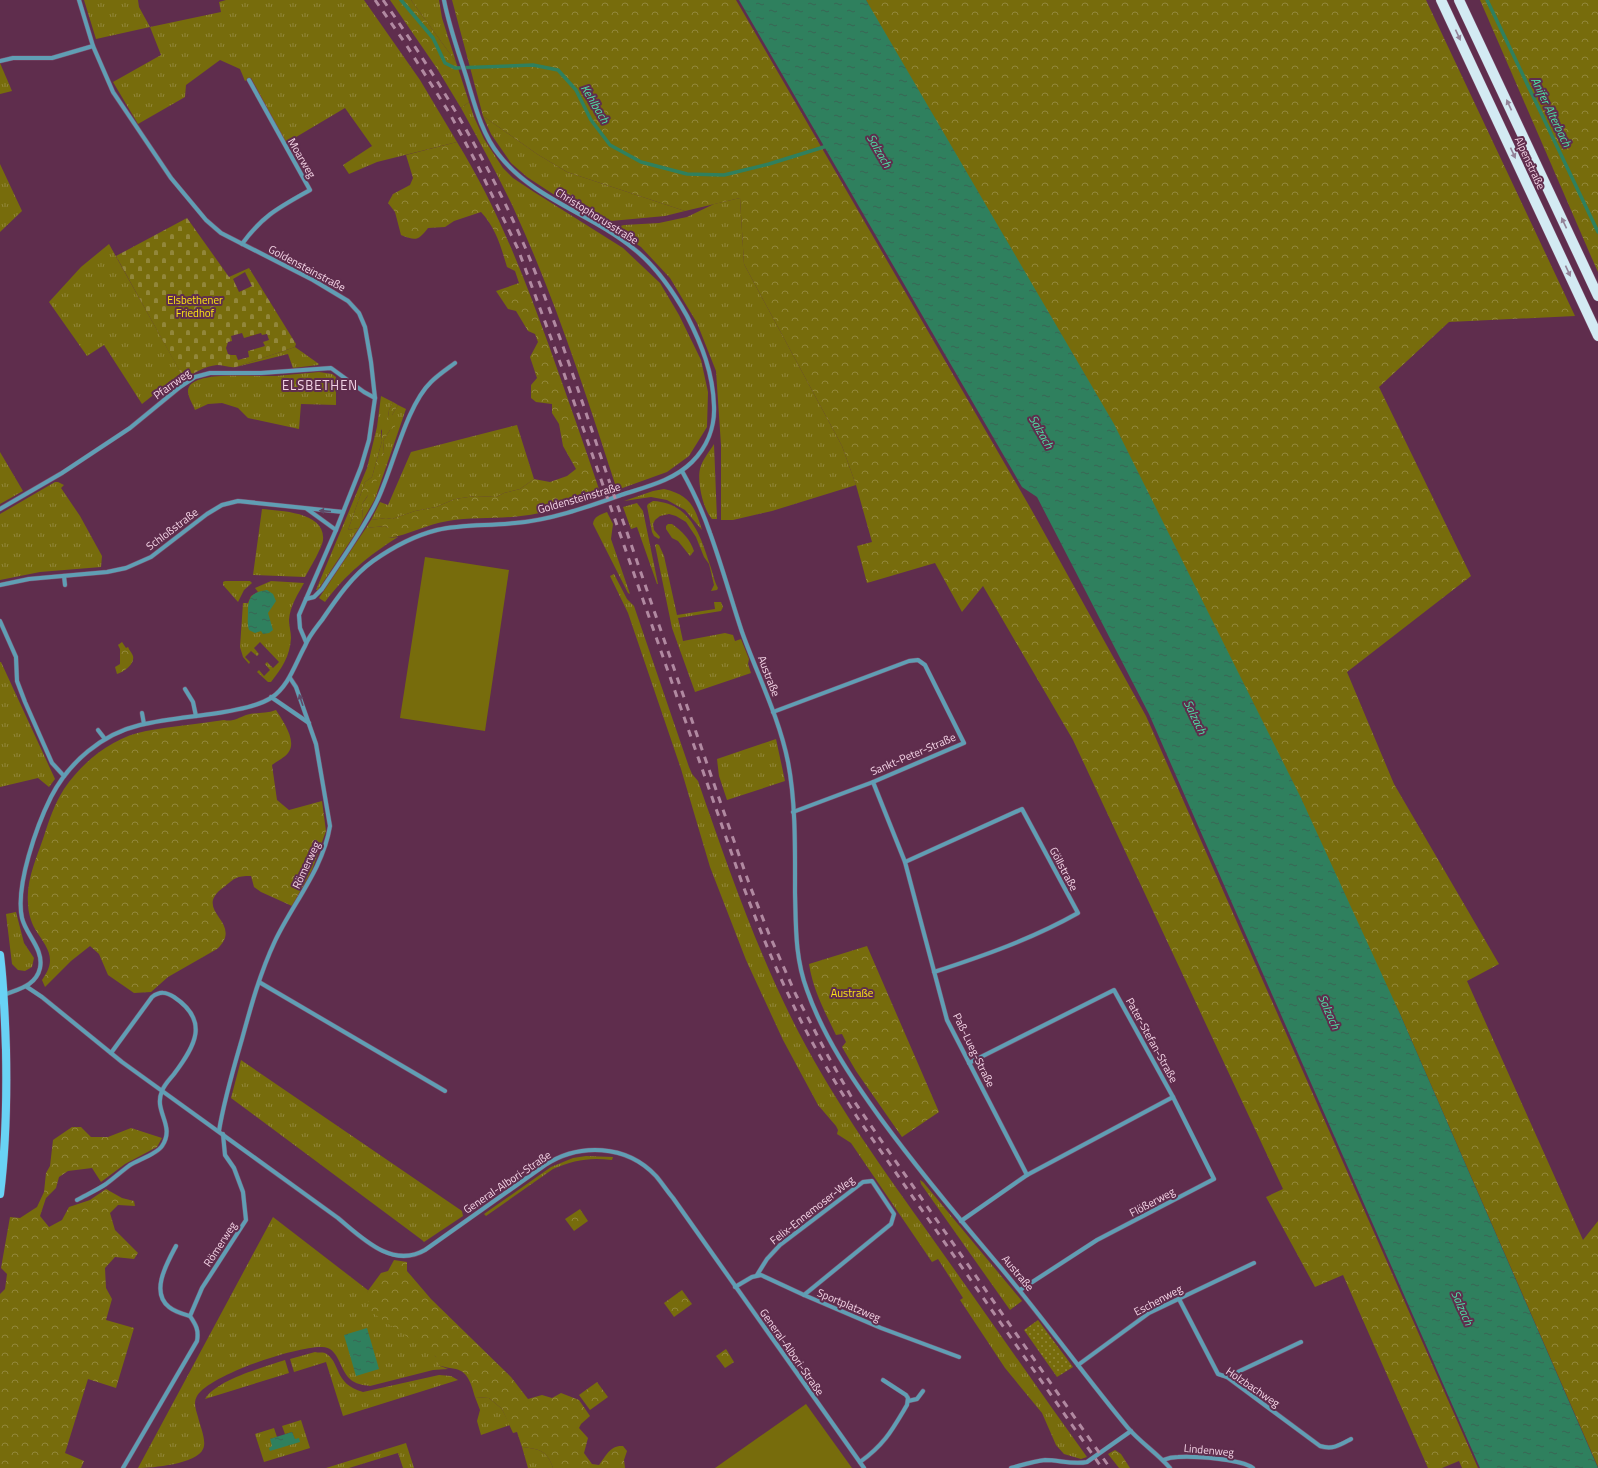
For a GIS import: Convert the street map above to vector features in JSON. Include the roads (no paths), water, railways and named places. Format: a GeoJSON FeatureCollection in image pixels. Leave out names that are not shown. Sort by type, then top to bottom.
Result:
{"type":"FeatureCollection","features":[{"type":"Feature","properties":{"kind":"main road","name":"Alpenstraße"},"geometry":{"type":"LineString","coordinates":[[1441,0],[1598,336]]}},
{"type":"Feature","properties":{"kind":"main road","name":"Alpenstraße"},"geometry":{"type":"LineString","coordinates":[[1459,0],[1598,296]]}},
{"type":"Feature","properties":{"kind":"main road"},"geometry":{"type":"LineString","coordinates":[[0,955],[6,1072],[6,1137],[0,1194]]}},
{"type":"Feature","properties":{"kind":"street","name":"Goldensteinstraße"},"geometry":{"type":"LineString","coordinates":[[79,0],[93,46],[112,92],[171,178],[206,220],[221,233],[313,280],[348,301],[358,313],[366,327],[375,398],[369,440],[361,467],[336,530],[299,615],[300,628],[306,642]]}},
{"type":"Feature","properties":{"kind":"street","name":"Christophorusstraße"},"geometry":{"type":"LineString","coordinates":[[444,0],[447,17],[479,116],[497,153],[509,167],[531,184],[632,247],[658,271],[678,300],[695,332],[706,359],[712,382],[714,408],[712,430],[693,461],[682,471]]}},
{"type":"Feature","properties":{"kind":"street"},"geometry":{"type":"LineString","coordinates":[[0,61],[13,58],[52,58],[93,46]]}},
{"type":"Feature","properties":{"kind":"street","name":"Moarweg"},"geometry":{"type":"LineString","coordinates":[[242,244],[254,228],[271,213],[310,190],[249,80]]}},
{"type":"Feature","properties":{"kind":"street"},"geometry":{"type":"LineString","coordinates":[[306,599],[314,597],[322,589],[367,521],[378,499],[410,415],[420,397],[430,382],[455,363]]}},
{"type":"Feature","properties":{"kind":"street","name":"Pfarrweg"},"geometry":{"type":"LineString","coordinates":[[0,509],[62,473],[130,428],[180,387],[195,377],[210,372],[261,374],[331,368],[364,392],[375,398]]}},
{"type":"Feature","properties":{"kind":"street","name":"Goldensteinstraße"},"geometry":{"type":"LineString","coordinates":[[271,697],[290,678],[306,642],[349,582],[370,563],[397,546],[414,537],[453,527],[517,523],[568,512],[666,480],[682,471]]}},
{"type":"Feature","properties":{"kind":"street","name":"Austraße"},"geometry":{"type":"LineString","coordinates":[[682,471],[696,498],[710,532],[736,615],[773,712],[788,762],[793,812],[796,945],[807,992],[823,1026],[850,1073],[905,1151],[961,1221],[1020,1290],[1131,1431],[1170,1468]]}},
{"type":"Feature","properties":{"kind":"street","name":"Schloßstraße"},"geometry":{"type":"LineString","coordinates":[[0,585],[29,579],[117,570],[141,562],[151,557],[207,514],[222,505],[238,501],[343,512]]}},
{"type":"Feature","properties":{"kind":"street","name":"Schloßstraße"},"geometry":{"type":"LineString","coordinates":[[307,509],[336,530]]}},
{"type":"Feature","properties":{"kind":"street"},"geometry":{"type":"LineString","coordinates":[[64,576],[65,585]]}},
{"type":"Feature","properties":{"kind":"street"},"geometry":{"type":"LineString","coordinates":[[0,621],[16,657],[17,681],[25,702],[52,763],[64,776]]}},
{"type":"Feature","properties":{"kind":"street","name":"Sankt-Peter-Straße"},"geometry":{"type":"LineString","coordinates":[[773,712],[909,661],[918,660],[925,665],[964,743],[873,782],[793,812]]}},
{"type":"Feature","properties":{"kind":"street","name":"Römerweg"},"geometry":{"type":"LineString","coordinates":[[190,1316],[202,1288],[246,1220],[243,1192],[234,1168],[225,1155],[221,1132],[224,1101],[259,982],[276,940],[316,869],[330,826],[316,744],[296,687],[290,678]]}},
{"type":"Feature","properties":{"kind":"street"},"geometry":{"type":"LineString","coordinates":[[185,689],[193,702],[196,716]]}},
{"type":"Feature","properties":{"kind":"street"},"geometry":{"type":"LineString","coordinates":[[2,996],[27,987],[37,976],[41,966],[40,956],[36,945],[28,934],[22,920],[22,891],[25,874],[50,798],[64,776],[78,760],[105,739],[121,731],[144,724],[231,711],[258,704],[271,697],[309,724]]}},
{"type":"Feature","properties":{"kind":"street"},"geometry":{"type":"LineString","coordinates":[[142,713],[144,724]]}},
{"type":"Feature","properties":{"kind":"street"},"geometry":{"type":"LineString","coordinates":[[98,730],[105,739]]}},
{"type":"Feature","properties":{"kind":"street","name":"Paß-Lueg-Straße"},"geometry":{"type":"LineString","coordinates":[[873,782],[905,862],[947,1020],[1027,1175]]}},
{"type":"Feature","properties":{"kind":"street","name":"Göllstraße"},"geometry":{"type":"LineString","coordinates":[[905,862],[1022,809],[1078,913],[1034,936],[984,956],[934,972]]}},
{"type":"Feature","properties":{"kind":"street"},"geometry":{"type":"LineString","coordinates":[[259,982],[445,1091]]}},
{"type":"Feature","properties":{"kind":"street","name":"General-Albori-Straße"},"geometry":{"type":"LineString","coordinates":[[27,987],[42,997],[111,1053],[338,1218],[372,1245],[383,1252],[395,1256],[413,1255],[425,1250],[544,1165],[564,1155],[591,1150],[618,1152],[637,1161],[655,1176],[864,1468]]}},
{"type":"Feature","properties":{"kind":"street","name":"Pater-Stefan-Straße"},"geometry":{"type":"LineString","coordinates":[[969,1063],[1114,990],[1173,1097],[1027,1175]]}},
{"type":"Feature","properties":{"kind":"street"},"geometry":{"type":"LineString","coordinates":[[77,1200],[106,1183],[130,1165],[160,1148],[165,1140],[167,1131],[164,1117],[158,1105],[162,1090],[188,1056],[197,1030],[194,1017],[191,1012],[175,998],[163,992],[158,993],[152,997],[111,1053]]}},
{"type":"Feature","properties":{"kind":"street","name":"Flößerweg"},"geometry":{"type":"LineString","coordinates":[[1020,1290],[1097,1240],[1214,1179],[1173,1097]]}},
{"type":"Feature","properties":{"kind":"street"},"geometry":{"type":"LineString","coordinates":[[961,1221],[1027,1175]]}},
{"type":"Feature","properties":{"kind":"street","name":"Felix-Ennemoser-Weg"},"geometry":{"type":"LineString","coordinates":[[757,1275],[767,1259],[780,1245],[863,1182],[872,1181],[894,1214],[891,1224],[804,1295]]}},
{"type":"Feature","properties":{"kind":"street"},"geometry":{"type":"LineString","coordinates":[[123,1468],[197,1340],[197,1327],[190,1316],[175,1311],[169,1307],[164,1301],[161,1289],[163,1275],[176,1246]]}},
{"type":"Feature","properties":{"kind":"street","name":"Eschenweg"},"geometry":{"type":"LineString","coordinates":[[1078,1365],[1149,1313],[1254,1263]]}},
{"type":"Feature","properties":{"kind":"street"},"geometry":{"type":"LineString","coordinates":[[735,1286],[757,1275]]}},
{"type":"Feature","properties":{"kind":"street","name":"Sportplatzweg"},"geometry":{"type":"LineString","coordinates":[[757,1275],[761,1275],[881,1328],[959,1357]]}},
{"type":"Feature","properties":{"kind":"street","name":"Holzbachweg"},"geometry":{"type":"LineString","coordinates":[[1179,1299],[1218,1374],[1227,1377],[1320,1446],[1329,1448],[1336,1447],[1351,1439]]}},
{"type":"Feature","properties":{"kind":"street"},"geometry":{"type":"LineString","coordinates":[[1227,1377],[1301,1342]]}},
{"type":"Feature","properties":{"kind":"street"},"geometry":{"type":"LineString","coordinates":[[860,1462],[881,1445],[908,1405],[908,1398],[903,1392],[883,1380]]}},
{"type":"Feature","properties":{"kind":"street"},"geometry":{"type":"LineString","coordinates":[[908,1401],[917,1399],[923,1391]]}},
{"type":"Feature","properties":{"kind":"street"},"geometry":{"type":"LineString","coordinates":[[1011,1468],[1043,1460],[1060,1460],[1079,1464],[1087,1462],[1131,1431]]}},
{"type":"Feature","properties":{"kind":"street","name":"Lindenweg"},"geometry":{"type":"LineString","coordinates":[[1163,1460],[1187,1456],[1243,1462],[1253,1468]]}},
{"type":"Feature","properties":{"kind":"water","name":"Salzach"},"geometry":{"type":"Polygon","coordinates":[[[739,0],[866,0],[1114,424],[1301,798],[1400,1014],[1598,1468],[1480,1468],[1149,714],[1037,497],[1022,487],[739,0]]]}},
{"type":"Feature","properties":{"kind":"water"},"geometry":{"type":"Polygon","coordinates":[[[267,590],[273,594],[276,601],[268,613],[273,630],[269,633],[263,634],[261,631],[255,633],[248,628],[248,606],[250,598],[258,592],[267,590]]]}},
{"type":"Feature","properties":{"kind":"water"},"geometry":{"type":"Polygon","coordinates":[[[367,1328],[379,1369],[356,1376],[344,1335],[367,1328]]]}},
{"type":"Feature","properties":{"kind":"water"},"geometry":{"type":"Polygon","coordinates":[[[292,1432],[295,1439],[299,1438],[300,1442],[270,1451],[269,1448],[272,1446],[270,1439],[292,1432]]]}},
{"type":"Feature","properties":{"kind":"waterway","name":"Kehlbach"},"geometry":{"type":"LineString","coordinates":[[401,0],[433,38],[445,63],[455,68],[533,65],[558,70],[576,90],[591,120],[610,145],[641,162],[687,174],[724,175],[769,164],[827,146]]}},
{"type":"Feature","properties":{"kind":"waterway","name":"Anifer Alterbach"},"geometry":{"type":"LineString","coordinates":[[1487,0],[1598,232]]}},
{"type":"Feature","properties":{"kind":"railway"},"geometry":{"type":"LineString","coordinates":[[375,0],[405,43],[450,114],[478,166],[518,249],[561,365],[742,883],[771,956],[797,1014],[857,1117],[1102,1468]]}},
{"type":"Feature","properties":{"kind":"railway"},"geometry":{"type":"LineString","coordinates":[[383,0],[442,89],[478,151],[495,182],[525,247],[572,372],[750,886],[796,995],[852,1098],[1110,1468]]}},
{"type":"Feature","properties":{"kind":"district","name":"ELSBETHEN"},"geometry":{"type":"Point","coordinates":[320,385]}},
{"type":"Feature","properties":{"kind":"park label","name":"Elsbethener Friedhof"},"geometry":{"type":"Point","coordinates":[195,306]}}]}
